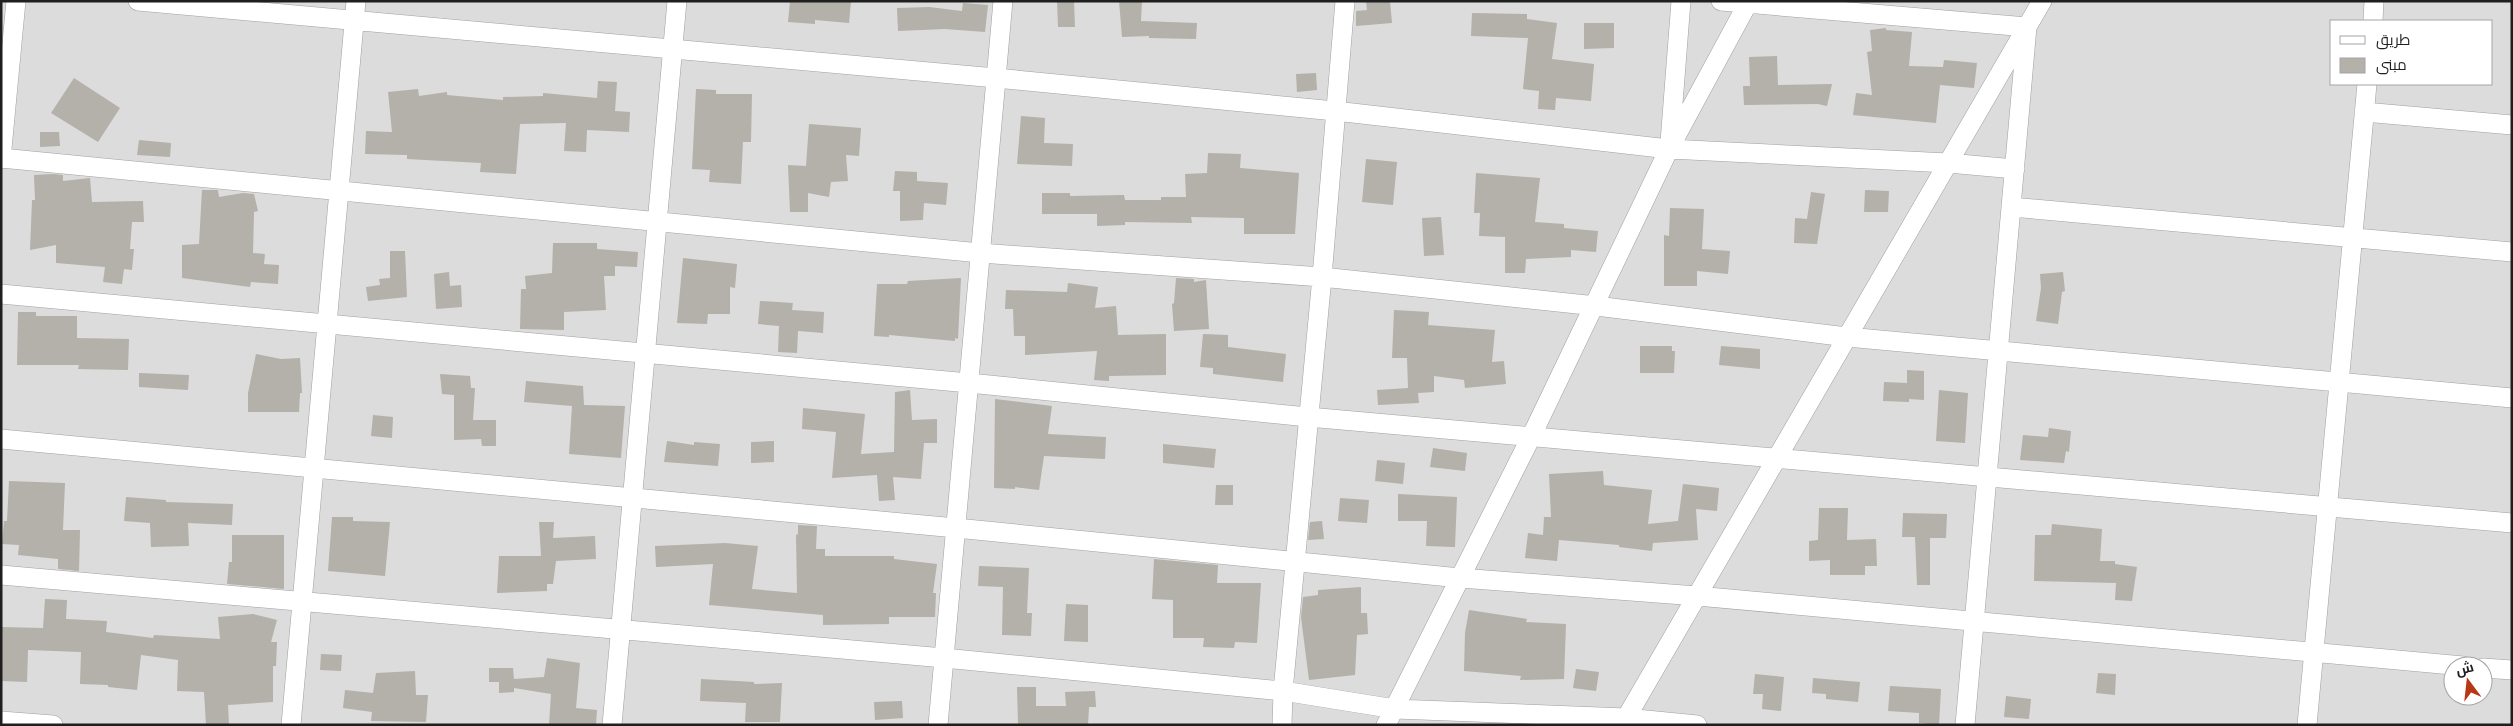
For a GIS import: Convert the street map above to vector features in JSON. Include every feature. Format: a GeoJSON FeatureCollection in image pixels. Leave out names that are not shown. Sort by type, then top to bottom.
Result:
{"type":"FeatureCollection","features":[{"type":"Feature","properties":{"kind":"street"},"geometry":{"type":"LineString","coordinates":[[16,1],[1,158],[980,253],[1322,277],[1596,306],[1847,337],[2512,398]]}},
{"type":"Feature","properties":{"kind":"street"},"geometry":{"type":"LineString","coordinates":[[138,1],[996,78],[1335,111],[1669,149],[1948,163],[2015,169]]}},
{"type":"Feature","properties":{"kind":"street"},"geometry":{"type":"LineString","coordinates":[[290,725],[356,1]]}},
{"type":"Feature","properties":{"kind":"street"},"geometry":{"type":"LineString","coordinates":[[612,725],[677,1]]}},
{"type":"Feature","properties":{"kind":"street"},"geometry":{"type":"LineString","coordinates":[[938,725],[1003,1]]}},
{"type":"Feature","properties":{"kind":"street"},"geometry":{"type":"LineString","coordinates":[[1282,725],[1294,562],[1322,277],[1345,1]]}},
{"type":"Feature","properties":{"kind":"street"},"geometry":{"type":"LineString","coordinates":[[1669,149],[1681,1]]}},
{"type":"Feature","properties":{"kind":"street"},"geometry":{"type":"LineString","coordinates":[[1721,1],[2027,27]]}},
{"type":"Feature","properties":{"kind":"street"},"geometry":{"type":"LineString","coordinates":[[1632,722],[1696,596],[2042,1]]}},
{"type":"Feature","properties":{"kind":"street"},"geometry":{"type":"LineString","coordinates":[[2372,20],[2374,1]]}},
{"type":"Feature","properties":{"kind":"street"},"geometry":{"type":"LineString","coordinates":[[1390,717],[1596,306],[1669,149],[1748,2]]}},
{"type":"Feature","properties":{"kind":"street"},"geometry":{"type":"LineString","coordinates":[[1965,725],[2027,27]]}},
{"type":"Feature","properties":{"kind":"street"},"geometry":{"type":"LineString","coordinates":[[2307,725],[2367,85]]}},
{"type":"Feature","properties":{"kind":"street"},"geometry":{"type":"LineString","coordinates":[[2364,112],[2512,125]]}},
{"type":"Feature","properties":{"kind":"street"},"geometry":{"type":"LineString","coordinates":[[2011,207],[2512,252]]}},
{"type":"Feature","properties":{"kind":"street"},"geometry":{"type":"LineString","coordinates":[[1,294],[969,383],[1308,417],[1777,457],[2512,524]]}},
{"type":"Feature","properties":{"kind":"street"},"geometry":{"type":"LineString","coordinates":[[1,439],[956,528],[1460,578],[1696,596],[2443,664]]}},
{"type":"Feature","properties":{"kind":"street"},"geometry":{"type":"LineString","coordinates":[[1,575],[944,658],[1283,692],[1390,717],[1697,725]]}},
{"type":"Feature","properties":{"kind":"street"},"geometry":{"type":"LineString","coordinates":[[2493,669],[2512,670]]}},
{"type":"Feature","properties":{"kind":"street"},"geometry":{"type":"LineString","coordinates":[[1,721],[53,725]]}},
{"type":"Feature","properties":{"kind":"shaded area"},"geometry":{"type":"Polygon","coordinates":[[[1,1],[2512,1],[2512,725],[1,725],[1,1]]]}},
{"type":"Feature","properties":{"kind":"building"},"geometry":{"type":"Polygon","coordinates":[[[790,1],[851,1],[849,23],[815,20],[815,24],[788,22],[790,1]]]}},
{"type":"Feature","properties":{"kind":"building"},"geometry":{"type":"Polygon","coordinates":[[[1057,1],[1074,1],[1075,27],[1058,27],[1057,1]]]}},
{"type":"Feature","properties":{"kind":"building"},"geometry":{"type":"Polygon","coordinates":[[[1119,1],[1142,1],[1141,21],[1197,23],[1196,39],[1149,38],[1149,36],[1122,37],[1119,1]]]}},
{"type":"Feature","properties":{"kind":"building"},"geometry":{"type":"Polygon","coordinates":[[[1366,1],[1390,1],[1392,23],[1356,26],[1356,11],[1367,10],[1366,1]]]}},
{"type":"Feature","properties":{"kind":"building"},"geometry":{"type":"Polygon","coordinates":[[[963,3],[988,5],[985,32],[945,29],[898,31],[897,8],[929,7],[962,11],[963,3]]]}},
{"type":"Feature","properties":{"kind":"building"},"geometry":{"type":"Polygon","coordinates":[[[1472,13],[1527,14],[1527,19],[1557,23],[1552,59],[1594,64],[1591,101],[1556,98],[1555,110],[1538,109],[1539,91],[1523,89],[1528,38],[1471,36],[1472,13]]]}},
{"type":"Feature","properties":{"kind":"building"},"geometry":{"type":"Polygon","coordinates":[[[1584,23],[1614,23],[1614,48],[1584,49],[1584,23]]]}},
{"type":"Feature","properties":{"kind":"building"},"geometry":{"type":"Polygon","coordinates":[[[1886,28],[1886,30],[1912,32],[1909,66],[1943,67],[1944,60],[1977,63],[1974,88],[1940,85],[1936,123],[1853,115],[1856,93],[1872,95],[1867,52],[1872,51],[1870,30],[1886,28]]]}},
{"type":"Feature","properties":{"kind":"building"},"geometry":{"type":"Polygon","coordinates":[[[1777,56],[1778,85],[1832,84],[1827,106],[1818,104],[1744,105],[1743,86],[1750,86],[1749,57],[1777,56]]]}},
{"type":"Feature","properties":{"kind":"building"},"geometry":{"type":"Polygon","coordinates":[[[1316,73],[1317,90],[1297,92],[1296,74],[1316,73]]]}},
{"type":"Feature","properties":{"kind":"building"},"geometry":{"type":"Polygon","coordinates":[[[74,78],[120,108],[98,142],[51,113],[74,78]]]}},
{"type":"Feature","properties":{"kind":"building"},"geometry":{"type":"Polygon","coordinates":[[[598,81],[617,82],[615,111],[630,112],[629,132],[587,130],[586,152],[564,151],[566,123],[520,124],[516,174],[480,172],[481,163],[407,159],[407,155],[365,154],[366,131],[392,132],[388,92],[418,89],[419,96],[447,92],[447,95],[503,100],[503,97],[543,96],[543,93],[597,98],[598,81]]]}},
{"type":"Feature","properties":{"kind":"building"},"geometry":{"type":"Polygon","coordinates":[[[696,89],[716,90],[716,94],[752,94],[751,142],[743,142],[741,184],[709,182],[710,170],[692,169],[696,89]]]}},
{"type":"Feature","properties":{"kind":"building"},"geometry":{"type":"Polygon","coordinates":[[[1021,116],[1045,118],[1044,143],[1073,144],[1072,166],[1017,164],[1021,116]]]}},
{"type":"Feature","properties":{"kind":"building"},"geometry":{"type":"Polygon","coordinates":[[[809,124],[861,128],[859,156],[846,155],[848,181],[831,182],[829,197],[808,193],[808,212],[790,212],[788,165],[806,166],[809,124]]]}},
{"type":"Feature","properties":{"kind":"building"},"geometry":{"type":"Polygon","coordinates":[[[40,132],[59,132],[60,146],[40,147],[40,132]]]}},
{"type":"Feature","properties":{"kind":"building"},"geometry":{"type":"Polygon","coordinates":[[[139,140],[171,143],[170,157],[137,155],[139,140]]]}},
{"type":"Feature","properties":{"kind":"building"},"geometry":{"type":"Polygon","coordinates":[[[1208,153],[1241,154],[1240,168],[1299,173],[1295,234],[1244,234],[1244,218],[1191,217],[1192,223],[1125,222],[1125,225],[1097,226],[1097,214],[1042,214],[1042,193],[1070,193],[1070,196],[1124,195],[1125,200],[1161,200],[1161,197],[1186,197],[1185,174],[1207,173],[1208,153]]]}},
{"type":"Feature","properties":{"kind":"building"},"geometry":{"type":"Polygon","coordinates":[[[1366,159],[1397,162],[1393,205],[1362,202],[1366,159]]]}},
{"type":"Feature","properties":{"kind":"building"},"geometry":{"type":"Polygon","coordinates":[[[895,171],[917,172],[917,181],[948,183],[946,205],[924,203],[923,220],[900,221],[900,191],[893,191],[895,171]]]}},
{"type":"Feature","properties":{"kind":"building"},"geometry":{"type":"Polygon","coordinates":[[[1476,173],[1540,178],[1535,222],[1564,224],[1564,228],[1598,231],[1596,252],[1571,250],[1571,257],[1526,259],[1525,273],[1505,273],[1505,237],[1479,236],[1480,213],[1474,213],[1476,173]]]}},
{"type":"Feature","properties":{"kind":"building"},"geometry":{"type":"Polygon","coordinates":[[[34,175],[63,175],[63,181],[90,178],[92,202],[143,201],[144,222],[132,222],[130,249],[134,249],[132,270],[124,269],[122,284],[103,282],[105,267],[56,263],[56,245],[30,250],[32,200],[35,200],[34,175]]]}},
{"type":"Feature","properties":{"kind":"building"},"geometry":{"type":"Polygon","coordinates":[[[202,190],[218,190],[219,197],[243,193],[254,194],[258,211],[254,212],[253,253],[265,254],[264,264],[279,265],[278,284],[251,282],[250,287],[182,278],[182,245],[199,244],[202,190]]]}},
{"type":"Feature","properties":{"kind":"building"},"geometry":{"type":"Polygon","coordinates":[[[1865,190],[1889,191],[1888,212],[1864,212],[1865,190]]]}},
{"type":"Feature","properties":{"kind":"building"},"geometry":{"type":"Polygon","coordinates":[[[1811,192],[1825,194],[1817,244],[1794,243],[1795,218],[1807,219],[1811,192]]]}},
{"type":"Feature","properties":{"kind":"building"},"geometry":{"type":"Polygon","coordinates":[[[1670,208],[1704,209],[1702,249],[1730,251],[1728,274],[1697,271],[1697,286],[1664,286],[1664,235],[1669,236],[1670,208]]]}},
{"type":"Feature","properties":{"kind":"building"},"geometry":{"type":"Polygon","coordinates":[[[1441,217],[1444,255],[1424,256],[1422,218],[1441,217]]]}},
{"type":"Feature","properties":{"kind":"building"},"geometry":{"type":"Polygon","coordinates":[[[553,243],[597,243],[597,249],[638,252],[637,267],[615,266],[615,276],[604,276],[606,310],[564,312],[564,330],[520,329],[521,289],[526,289],[525,276],[552,273],[553,243]]]}},
{"type":"Feature","properties":{"kind":"building"},"geometry":{"type":"Polygon","coordinates":[[[390,251],[405,251],[407,297],[368,301],[366,287],[380,285],[379,279],[390,278],[390,251]]]}},
{"type":"Feature","properties":{"kind":"building"},"geometry":{"type":"Polygon","coordinates":[[[683,258],[737,264],[735,288],[730,287],[730,314],[708,314],[707,324],[677,323],[683,258]]]}},
{"type":"Feature","properties":{"kind":"building"},"geometry":{"type":"Polygon","coordinates":[[[449,272],[450,286],[461,285],[462,307],[436,309],[434,274],[449,272]]]}},
{"type":"Feature","properties":{"kind":"building"},"geometry":{"type":"Polygon","coordinates":[[[2063,272],[2065,291],[2062,292],[2058,324],[2036,321],[2041,288],[2040,274],[2063,272]]]}},
{"type":"Feature","properties":{"kind":"building"},"geometry":{"type":"Polygon","coordinates":[[[961,278],[958,339],[955,338],[955,341],[889,335],[889,337],[874,336],[877,284],[907,284],[908,281],[961,278]]]}},
{"type":"Feature","properties":{"kind":"building"},"geometry":{"type":"Polygon","coordinates":[[[1176,278],[1194,279],[1194,282],[1206,280],[1209,329],[1174,331],[1172,304],[1174,303],[1176,278]]]}},
{"type":"Feature","properties":{"kind":"building"},"geometry":{"type":"Polygon","coordinates":[[[1068,283],[1098,287],[1095,308],[1116,306],[1118,335],[1166,334],[1166,375],[1109,376],[1109,381],[1094,380],[1097,351],[1025,355],[1025,336],[1014,336],[1013,309],[1005,309],[1006,290],[1067,292],[1068,283]]]}},
{"type":"Feature","properties":{"kind":"building"},"geometry":{"type":"Polygon","coordinates":[[[760,301],[793,303],[792,310],[824,312],[823,333],[798,331],[797,353],[778,352],[779,326],[758,324],[760,301]]]}},
{"type":"Feature","properties":{"kind":"building"},"geometry":{"type":"Polygon","coordinates":[[[1394,310],[1429,312],[1428,325],[1495,330],[1492,362],[1504,361],[1506,384],[1465,388],[1464,380],[1434,376],[1434,392],[1418,393],[1419,403],[1378,405],[1377,390],[1408,388],[1407,358],[1392,358],[1394,310]]]}},
{"type":"Feature","properties":{"kind":"building"},"geometry":{"type":"Polygon","coordinates":[[[18,312],[36,312],[36,316],[77,316],[77,338],[129,339],[128,370],[78,369],[79,365],[17,365],[18,312]]]}},
{"type":"Feature","properties":{"kind":"building"},"geometry":{"type":"Polygon","coordinates":[[[1203,334],[1228,335],[1228,347],[1286,354],[1283,382],[1213,374],[1213,368],[1200,367],[1203,334]]]}},
{"type":"Feature","properties":{"kind":"building"},"geometry":{"type":"Polygon","coordinates":[[[1640,346],[1672,346],[1672,351],[1675,351],[1674,373],[1640,373],[1640,346]]]}},
{"type":"Feature","properties":{"kind":"building"},"geometry":{"type":"Polygon","coordinates":[[[1721,346],[1760,349],[1760,369],[1719,365],[1721,346]]]}},
{"type":"Feature","properties":{"kind":"building"},"geometry":{"type":"Polygon","coordinates":[[[256,354],[281,359],[300,358],[302,393],[300,393],[299,412],[248,412],[248,393],[256,354]]]}},
{"type":"Feature","properties":{"kind":"building"},"geometry":{"type":"Polygon","coordinates":[[[1907,370],[1924,371],[1924,400],[1909,399],[1909,402],[1883,401],[1884,382],[1907,383],[1907,370]]]}},
{"type":"Feature","properties":{"kind":"building"},"geometry":{"type":"Polygon","coordinates":[[[139,373],[189,375],[188,390],[139,387],[139,373]]]}},
{"type":"Feature","properties":{"kind":"building"},"geometry":{"type":"Polygon","coordinates":[[[440,374],[470,376],[471,388],[475,388],[473,420],[496,420],[496,446],[482,446],[481,439],[454,440],[454,395],[442,394],[440,374]]]}},
{"type":"Feature","properties":{"kind":"building"},"geometry":{"type":"Polygon","coordinates":[[[526,381],[583,386],[584,405],[625,406],[621,458],[569,454],[572,406],[524,402],[526,381]]]}},
{"type":"Feature","properties":{"kind":"building"},"geometry":{"type":"Polygon","coordinates":[[[910,390],[912,420],[937,419],[937,443],[924,443],[921,479],[893,477],[895,500],[879,501],[877,475],[832,478],[836,432],[802,429],[803,408],[865,414],[861,454],[894,452],[895,392],[910,390]]]}},
{"type":"Feature","properties":{"kind":"building"},"geometry":{"type":"Polygon","coordinates":[[[1939,390],[1968,393],[1965,443],[1936,441],[1939,390]]]}},
{"type":"Feature","properties":{"kind":"building"},"geometry":{"type":"Polygon","coordinates":[[[995,399],[1052,406],[1048,434],[1106,437],[1105,459],[1044,456],[1039,490],[1015,487],[1015,489],[994,488],[995,399]]]}},
{"type":"Feature","properties":{"kind":"building"},"geometry":{"type":"Polygon","coordinates":[[[373,415],[393,417],[392,438],[371,436],[373,415]]]}},
{"type":"Feature","properties":{"kind":"building"},"geometry":{"type":"Polygon","coordinates":[[[2049,428],[2071,431],[2069,452],[2066,451],[2064,463],[2020,460],[2023,435],[2048,437],[2049,428]]]}},
{"type":"Feature","properties":{"kind":"building"},"geometry":{"type":"Polygon","coordinates":[[[667,441],[694,445],[694,442],[720,444],[718,466],[664,462],[667,441]]]}},
{"type":"Feature","properties":{"kind":"building"},"geometry":{"type":"Polygon","coordinates":[[[774,441],[774,462],[751,463],[751,442],[774,441]]]}},
{"type":"Feature","properties":{"kind":"building"},"geometry":{"type":"Polygon","coordinates":[[[1163,444],[1216,449],[1214,468],[1163,463],[1163,444]]]}},
{"type":"Feature","properties":{"kind":"building"},"geometry":{"type":"Polygon","coordinates":[[[1433,448],[1467,453],[1465,471],[1430,467],[1433,448]]]}},
{"type":"Feature","properties":{"kind":"building"},"geometry":{"type":"Polygon","coordinates":[[[1377,460],[1405,463],[1403,484],[1375,481],[1377,460]]]}},
{"type":"Feature","properties":{"kind":"building"},"geometry":{"type":"Polygon","coordinates":[[[1603,471],[1604,485],[1652,490],[1648,524],[1678,521],[1683,484],[1719,488],[1717,511],[1696,509],[1698,540],[1653,543],[1652,551],[1619,547],[1619,545],[1559,540],[1557,561],[1525,558],[1528,533],[1543,535],[1544,517],[1551,517],[1549,474],[1603,471]]]}},
{"type":"Feature","properties":{"kind":"building"},"geometry":{"type":"Polygon","coordinates":[[[9,481],[65,483],[63,530],[80,530],[79,571],[58,569],[58,559],[18,555],[19,545],[2,544],[4,521],[7,521],[9,481]]]}},
{"type":"Feature","properties":{"kind":"building"},"geometry":{"type":"Polygon","coordinates":[[[1216,485],[1233,485],[1233,505],[1215,505],[1216,485]]]}},
{"type":"Feature","properties":{"kind":"building"},"geometry":{"type":"Polygon","coordinates":[[[1398,494],[1457,497],[1455,547],[1426,546],[1427,521],[1398,521],[1398,494]]]}},
{"type":"Feature","properties":{"kind":"building"},"geometry":{"type":"Polygon","coordinates":[[[126,497],[166,500],[166,502],[233,504],[232,525],[188,523],[189,546],[151,547],[150,523],[124,521],[126,497]]]}},
{"type":"Feature","properties":{"kind":"building"},"geometry":{"type":"Polygon","coordinates":[[[1340,498],[1369,500],[1367,523],[1338,521],[1340,498]]]}},
{"type":"Feature","properties":{"kind":"building"},"geometry":{"type":"Polygon","coordinates":[[[1819,508],[1848,508],[1847,540],[1876,539],[1877,566],[1865,566],[1865,575],[1830,575],[1830,560],[1809,561],[1809,541],[1818,540],[1819,508]]]}},
{"type":"Feature","properties":{"kind":"building"},"geometry":{"type":"Polygon","coordinates":[[[1903,513],[1947,514],[1946,538],[1930,538],[1930,585],[1917,585],[1915,537],[1902,537],[1903,513]]]}},
{"type":"Feature","properties":{"kind":"building"},"geometry":{"type":"Polygon","coordinates":[[[332,517],[353,517],[353,521],[390,522],[385,576],[328,571],[332,517]]]}},
{"type":"Feature","properties":{"kind":"building"},"geometry":{"type":"Polygon","coordinates":[[[1322,521],[1324,539],[1308,540],[1310,522],[1322,521]]]}},
{"type":"Feature","properties":{"kind":"building"},"geometry":{"type":"Polygon","coordinates":[[[539,522],[554,522],[553,538],[595,536],[596,559],[556,561],[553,584],[547,584],[547,591],[497,593],[499,556],[541,556],[539,522]]]}},
{"type":"Feature","properties":{"kind":"building"},"geometry":{"type":"Polygon","coordinates":[[[2052,524],[2102,529],[2100,561],[2115,561],[2115,564],[2137,567],[2132,601],[2115,600],[2116,583],[2034,581],[2035,535],[2051,535],[2052,524]]]}},
{"type":"Feature","properties":{"kind":"building"},"geometry":{"type":"Polygon","coordinates":[[[798,525],[817,526],[816,549],[825,549],[825,556],[894,556],[894,559],[937,564],[933,593],[936,593],[935,617],[889,617],[889,624],[823,625],[823,615],[709,605],[713,564],[656,567],[655,546],[725,543],[758,546],[752,589],[797,593],[796,535],[798,534],[798,525]]]}},
{"type":"Feature","properties":{"kind":"building"},"geometry":{"type":"Polygon","coordinates":[[[232,535],[284,535],[284,589],[227,584],[229,562],[232,562],[232,535]]]}},
{"type":"Feature","properties":{"kind":"building"},"geometry":{"type":"Polygon","coordinates":[[[1154,559],[1218,565],[1217,583],[1261,583],[1257,643],[1235,642],[1234,648],[1203,647],[1204,638],[1173,638],[1173,600],[1152,599],[1154,559]]]}},
{"type":"Feature","properties":{"kind":"building"},"geometry":{"type":"Polygon","coordinates":[[[979,566],[1029,568],[1027,613],[1032,613],[1031,636],[1002,635],[1003,587],[978,586],[979,566]]]}},
{"type":"Feature","properties":{"kind":"building"},"geometry":{"type":"Polygon","coordinates":[[[1361,587],[1361,613],[1367,613],[1368,634],[1357,635],[1355,675],[1309,680],[1301,617],[1303,597],[1318,595],[1318,590],[1361,587]]]}},
{"type":"Feature","properties":{"kind":"building"},"geometry":{"type":"Polygon","coordinates":[[[45,599],[67,600],[66,619],[107,621],[106,632],[153,638],[154,635],[220,639],[218,617],[253,614],[277,620],[271,642],[277,642],[276,666],[273,666],[273,702],[228,705],[229,725],[206,725],[204,692],[177,691],[178,660],[141,655],[137,690],[108,687],[108,685],[80,684],[81,652],[28,650],[27,682],[1,681],[1,627],[43,628],[45,599]]]}},
{"type":"Feature","properties":{"kind":"building"},"geometry":{"type":"Polygon","coordinates":[[[1066,604],[1088,605],[1088,642],[1064,641],[1066,604]]]}},
{"type":"Feature","properties":{"kind":"building"},"geometry":{"type":"Polygon","coordinates":[[[1469,610],[1527,619],[1526,622],[1566,624],[1564,679],[1520,680],[1521,676],[1464,671],[1465,633],[1469,610]]]}},
{"type":"Feature","properties":{"kind":"building"},"geometry":{"type":"Polygon","coordinates":[[[321,654],[342,655],[341,671],[320,670],[321,654]]]}},
{"type":"Feature","properties":{"kind":"building"},"geometry":{"type":"Polygon","coordinates":[[[547,658],[580,663],[576,708],[597,710],[596,725],[549,725],[551,694],[514,688],[514,692],[499,693],[499,682],[489,682],[489,668],[513,668],[514,679],[544,677],[547,658]]]}},
{"type":"Feature","properties":{"kind":"building"},"geometry":{"type":"Polygon","coordinates":[[[1576,669],[1599,672],[1596,691],[1573,688],[1576,669]]]}},
{"type":"Feature","properties":{"kind":"building"},"geometry":{"type":"Polygon","coordinates":[[[415,671],[416,695],[428,695],[426,722],[371,721],[372,712],[343,708],[345,690],[373,693],[376,673],[415,671]]]}},
{"type":"Feature","properties":{"kind":"building"},"geometry":{"type":"Polygon","coordinates":[[[2098,673],[2116,674],[2115,695],[2096,693],[2098,673]]]}},
{"type":"Feature","properties":{"kind":"building"},"geometry":{"type":"Polygon","coordinates":[[[1755,674],[1784,677],[1781,711],[1762,709],[1763,694],[1753,694],[1755,674]]]}},
{"type":"Feature","properties":{"kind":"building"},"geometry":{"type":"Polygon","coordinates":[[[1813,678],[1860,682],[1858,702],[1826,699],[1826,694],[1812,693],[1813,678]]]}},
{"type":"Feature","properties":{"kind":"building"},"geometry":{"type":"Polygon","coordinates":[[[701,679],[754,682],[754,684],[782,683],[780,722],[745,722],[746,703],[700,701],[701,679]]]}},
{"type":"Feature","properties":{"kind":"building"},"geometry":{"type":"Polygon","coordinates":[[[1890,686],[1941,689],[1939,725],[1919,723],[1919,713],[1888,711],[1890,686]]]}},
{"type":"Feature","properties":{"kind":"building"},"geometry":{"type":"Polygon","coordinates":[[[1017,687],[1036,687],[1036,706],[1066,706],[1065,692],[1095,691],[1096,707],[1089,707],[1088,725],[1018,725],[1017,687]]]}},
{"type":"Feature","properties":{"kind":"building"},"geometry":{"type":"Polygon","coordinates":[[[2006,696],[2031,699],[2029,719],[2004,717],[2006,696]]]}},
{"type":"Feature","properties":{"kind":"building"},"geometry":{"type":"Polygon","coordinates":[[[902,701],[903,718],[875,720],[874,702],[902,701]]]}}]}
